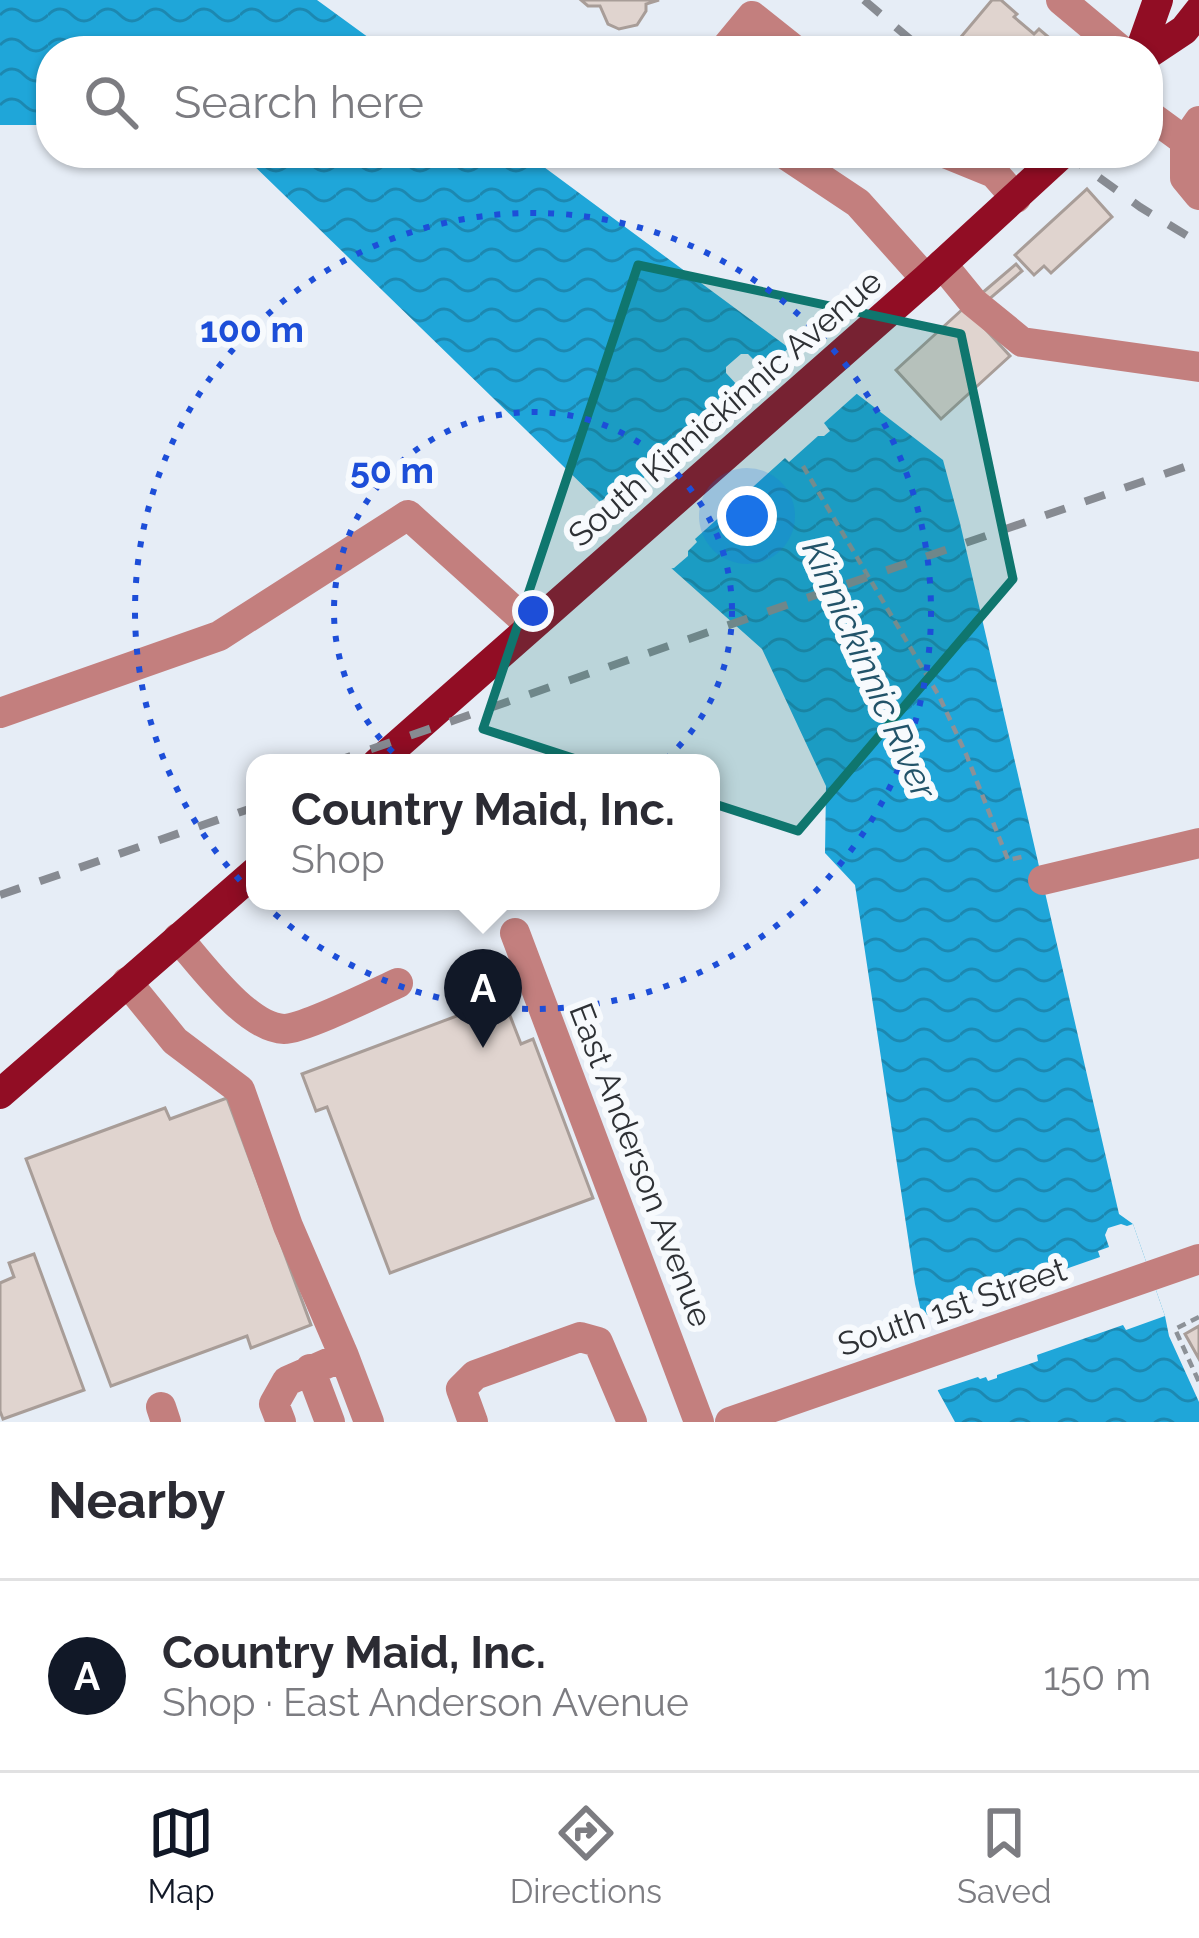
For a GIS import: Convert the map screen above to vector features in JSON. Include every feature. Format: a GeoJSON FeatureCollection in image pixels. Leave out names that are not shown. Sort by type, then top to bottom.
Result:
{"type":"FeatureCollection","features":[{"type":"Feature","properties":{"kind":"main road"},"geometry":{"type":"LineString","coordinates":[[1148,36],[1158,0]]}},
{"type":"Feature","properties":{"kind":"main road"},"geometry":{"type":"LineString","coordinates":[[1163,42],[1184,30],[1199,11]]}},
{"type":"Feature","properties":{"kind":"main road","name":"South Kinnickinnic Avenue"},"geometry":{"type":"LineString","coordinates":[[387,754],[1047,168]]}},
{"type":"Feature","properties":{"kind":"main road"},"geometry":{"type":"LineString","coordinates":[[0,1094],[246,880]]}},
{"type":"Feature","properties":{"kind":"street"},"geometry":{"type":"LineString","coordinates":[[1061,0],[1104,36]]}},
{"type":"Feature","properties":{"kind":"street"},"geometry":{"type":"LineString","coordinates":[[735,36],[752,16],[777,36]]}},
{"type":"Feature","properties":{"kind":"street"},"geometry":{"type":"LineString","coordinates":[[1163,121],[1194,135],[1185,178],[1199,195]]}},
{"type":"Feature","properties":{"kind":"street"},"geometry":{"type":"LineString","coordinates":[[806,168],[858,202],[934,272],[1022,342],[1199,367]]}},
{"type":"Feature","properties":{"kind":"street"},"geometry":{"type":"LineString","coordinates":[[982,168],[994,173],[1016,198]]}},
{"type":"Feature","properties":{"kind":"street"},"geometry":{"type":"LineString","coordinates":[[0,712],[218,636],[408,515],[531,626]]}},
{"type":"Feature","properties":{"kind":"street"},"geometry":{"type":"LineString","coordinates":[[1040,867],[1199,843]]}},
{"type":"Feature","properties":{"kind":"street","name":"East Anderson Avenue"},"geometry":{"type":"LineString","coordinates":[[515,933],[699,1422]]}},
{"type":"Feature","properties":{"kind":"street"},"geometry":{"type":"LineString","coordinates":[[178,938],[243,1008],[268,1026],[289,1029],[398,983]]}},
{"type":"Feature","properties":{"kind":"street"},"geometry":{"type":"LineString","coordinates":[[127,982],[176,1040],[240,1090],[288,1226],[369,1422]]}},
{"type":"Feature","properties":{"kind":"street","name":"South 1st Street"},"geometry":{"type":"LineString","coordinates":[[730,1422],[1199,1259]]}},
{"type":"Feature","properties":{"kind":"street"},"geometry":{"type":"LineString","coordinates":[[472,1422],[461,1389],[475,1375],[580,1337],[598,1342],[632,1422]]}},
{"type":"Feature","properties":{"kind":"street"},"geometry":{"type":"LineString","coordinates":[[281,1422],[274,1404],[287,1381],[344,1355]]}},
{"type":"Feature","properties":{"kind":"street"},"geometry":{"type":"LineString","coordinates":[[310,1369],[330,1422]]}},
{"type":"Feature","properties":{"kind":"path"},"geometry":{"type":"LineString","coordinates":[[803,466],[939,696],[1008,860],[1040,867]]}},
{"type":"Feature","properties":{"kind":"path"},"geometry":{"type":"LineString","coordinates":[[1199,1317],[1174,1329],[1199,1382]]}},
{"type":"Feature","properties":{"kind":"highlighted area"},"geometry":{"type":"Polygon","coordinates":[[[638,265],[961,334],[1013,579],[798,831],[483,729],[638,265]]]}},
{"type":"Feature","properties":{"kind":"water"},"geometry":{"type":"Polygon","coordinates":[[[0,0],[317,0],[366,36],[36,36],[36,125],[0,125],[0,0]]]}},
{"type":"Feature","properties":{"kind":"water","name":"Kinnickinnic River"},"geometry":{"type":"Polygon","coordinates":[[[256,168],[545,168],[943,460],[1119,1214],[1133,1224],[1169,1336],[1199,1402],[1199,1422],[955,1422],[938,1391],[915,1284],[855,885],[825,853],[826,786],[762,649],[633,534],[256,168]]]}},
{"type":"Feature","properties":{"kind":"pier"},"geometry":{"type":"Polygon","coordinates":[[[793,344],[861,390],[824,423],[830,431],[789,462],[785,458],[695,539],[688,556],[667,574],[596,506],[622,483],[635,477],[640,481],[734,399],[730,393],[738,386],[726,367],[741,354],[758,364],[766,358],[771,364],[793,344]]]}},
{"type":"Feature","properties":{"kind":"pier"},"geometry":{"type":"Polygon","coordinates":[[[1133,1224],[1165,1316],[1126,1330],[1123,1325],[1037,1355],[1038,1361],[988,1381],[978,1377],[932,1392],[916,1319],[953,1306],[960,1296],[1011,1282],[1014,1287],[1100,1257],[1098,1251],[1109,1247],[1108,1228],[1133,1224]]]}},
{"type":"Feature","properties":{"kind":"building"},"geometry":{"type":"Polygon","coordinates":[[[581,0],[659,0],[646,4],[637,25],[619,29],[608,24],[600,6],[588,6],[581,0]]]}},
{"type":"Feature","properties":{"kind":"building"},"geometry":{"type":"Polygon","coordinates":[[[992,0],[1001,0],[1034,34],[1039,29],[1047,36],[962,36],[992,0]]]}},
{"type":"Feature","properties":{"kind":"building"},"geometry":{"type":"Polygon","coordinates":[[[1087,189],[1112,217],[1051,273],[1044,266],[1034,275],[1015,255],[1087,189]]]}},
{"type":"Feature","properties":{"kind":"building"},"geometry":{"type":"Polygon","coordinates":[[[1016,264],[1022,271],[987,301],[981,294],[1016,264]]]}},
{"type":"Feature","properties":{"kind":"building"},"geometry":{"type":"Polygon","coordinates":[[[965,307],[1010,356],[941,419],[896,370],[965,307]]]}},
{"type":"Feature","properties":{"kind":"building"},"geometry":{"type":"Polygon","coordinates":[[[494,1002],[497,1011],[507,1008],[521,1044],[533,1039],[593,1198],[390,1273],[327,1107],[316,1111],[302,1074],[494,1002]]]}},
{"type":"Feature","properties":{"kind":"building"},"geometry":{"type":"Polygon","coordinates":[[[227,1098],[311,1325],[251,1348],[247,1336],[111,1386],[26,1159],[165,1108],[170,1119],[227,1098]]]}},
{"type":"Feature","properties":{"kind":"building"},"geometry":{"type":"Polygon","coordinates":[[[34,1254],[84,1390],[3,1419],[0,1283],[14,1277],[9,1263],[34,1254]]]}},
{"type":"Feature","properties":{"kind":"building"},"geometry":{"type":"Polygon","coordinates":[[[1199,1326],[1199,1359],[1185,1334],[1199,1326]]]}},
{"type":"Feature","properties":{"kind":"railway"},"geometry":{"type":"LineString","coordinates":[[864,0],[906,36]]}},
{"type":"Feature","properties":{"kind":"railway"},"geometry":{"type":"LineString","coordinates":[[1086,168],[1199,243]]}},
{"type":"Feature","properties":{"kind":"railway"},"geometry":{"type":"LineString","coordinates":[[357,754],[1199,462]]}},
{"type":"Feature","properties":{"kind":"railway"},"geometry":{"type":"LineString","coordinates":[[0,895],[246,810]]}},
{"type":"Feature","properties":{"kind":"place","name":"Country Maid, Inc."},"geometry":{"type":"Point","coordinates":[483,1048]}}]}
